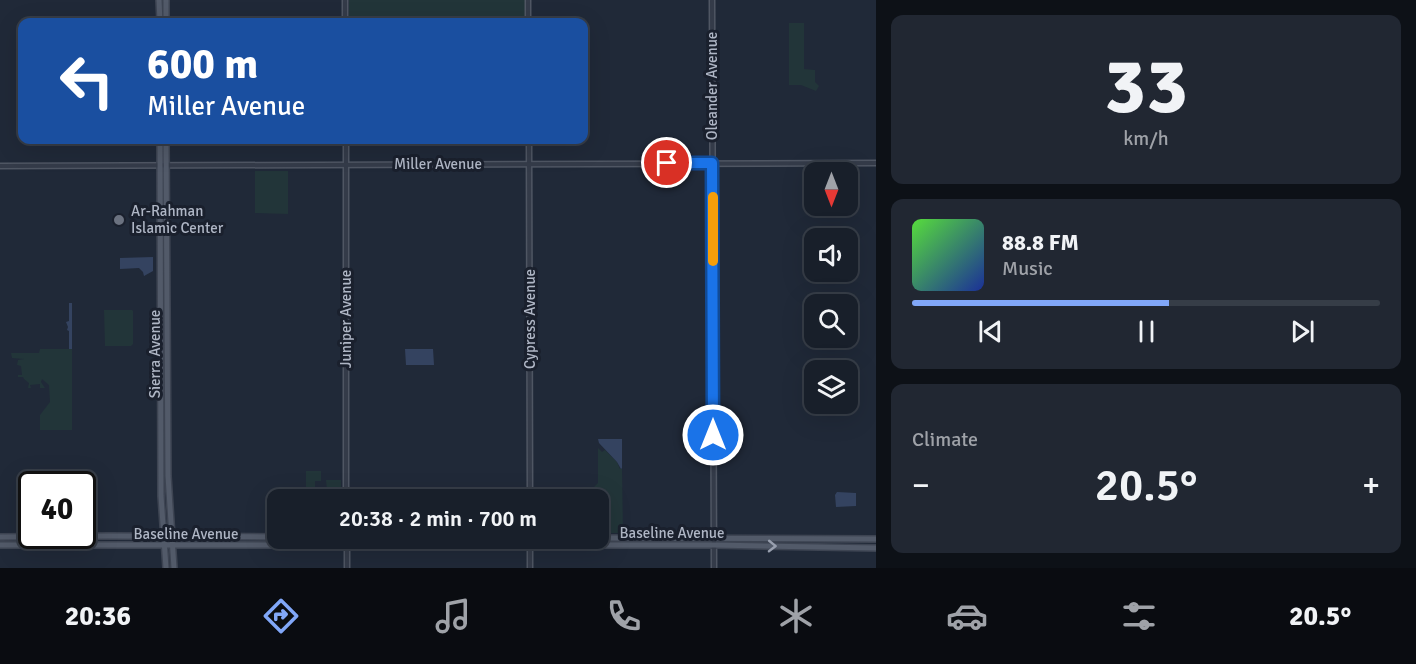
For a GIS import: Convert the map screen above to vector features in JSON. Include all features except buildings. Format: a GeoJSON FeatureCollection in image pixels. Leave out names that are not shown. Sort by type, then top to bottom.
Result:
{"type":"FeatureCollection","features":[{"type":"Feature","properties":{"kind":"main road"},"geometry":{"type":"LineString","coordinates":[[159,0],[160,18]]}},
{"type":"Feature","properties":{"kind":"main road"},"geometry":{"type":"LineString","coordinates":[[165,0],[166,18]]}},
{"type":"Feature","properties":{"kind":"main road","name":"Sierra Avenue"},"geometry":{"type":"LineString","coordinates":[[160,144],[163,165],[168,476],[174,568]]}},
{"type":"Feature","properties":{"kind":"main road","name":"Sierra Avenue"},"geometry":{"type":"LineString","coordinates":[[166,144],[163,165],[161,496],[166,568]]}},
{"type":"Feature","properties":{"kind":"main road","name":"Baseline Avenue"},"geometry":{"type":"LineString","coordinates":[[0,537],[267,537]]}},
{"type":"Feature","properties":{"kind":"main road","name":"Baseline Avenue"},"geometry":{"type":"LineString","coordinates":[[609,538],[876,539]]}},
{"type":"Feature","properties":{"kind":"main road","name":"Baseline Avenue"},"geometry":{"type":"LineString","coordinates":[[0,545],[267,546]]}},
{"type":"Feature","properties":{"kind":"main road","name":"Baseline Avenue"},"geometry":{"type":"LineString","coordinates":[[609,546],[876,548]]}},
{"type":"Feature","properties":{"kind":"street"},"geometry":{"type":"LineString","coordinates":[[345,0],[345,18]]}},
{"type":"Feature","properties":{"kind":"street"},"geometry":{"type":"LineString","coordinates":[[528,0],[528,18]]}},
{"type":"Feature","properties":{"kind":"street","name":"Oleander Avenue"},"geometry":{"type":"LineString","coordinates":[[712,0],[714,568]]}},
{"type":"Feature","properties":{"kind":"street","name":"Juniper Avenue"},"geometry":{"type":"LineString","coordinates":[[346,144],[346,489]]}},
{"type":"Feature","properties":{"kind":"street","name":"Cypress Avenue"},"geometry":{"type":"LineString","coordinates":[[529,144],[530,489]]}},
{"type":"Feature","properties":{"kind":"street","name":"Miller Avenue"},"geometry":{"type":"LineString","coordinates":[[0,166],[876,163]]}},
{"type":"Feature","properties":{"kind":"street"},"geometry":{"type":"LineString","coordinates":[[347,549],[347,568]]}},
{"type":"Feature","properties":{"kind":"street"},"geometry":{"type":"LineString","coordinates":[[530,549],[530,568]]}},
{"type":"Feature","properties":{"kind":"green space"},"geometry":{"type":"Polygon","coordinates":[[[349,0],[526,0],[526,18],[349,18],[349,0]]]}},
{"type":"Feature","properties":{"kind":"green space"},"geometry":{"type":"Polygon","coordinates":[[[789,23],[804,23],[804,69],[815,70],[815,82],[819,86],[816,91],[801,85],[789,85],[789,23]]]}},
{"type":"Feature","properties":{"kind":"green space"},"geometry":{"type":"Polygon","coordinates":[[[255,171],[288,171],[288,214],[255,213],[255,171]]]}},
{"type":"Feature","properties":{"kind":"green space"},"geometry":{"type":"Polygon","coordinates":[[[104,310],[133,311],[133,344],[131,346],[105,346],[104,310]]]}},
{"type":"Feature","properties":{"kind":"green space"},"geometry":{"type":"Polygon","coordinates":[[[40,349],[72,349],[72,430],[40,430],[40,415],[50,402],[49,385],[42,379],[41,382],[45,388],[40,388],[40,384],[30,385],[31,388],[28,388],[29,383],[23,377],[18,377],[22,375],[21,366],[17,365],[18,360],[24,359],[12,358],[11,353],[39,353],[40,349]]]}},
{"type":"Feature","properties":{"kind":"green space"},"geometry":{"type":"Polygon","coordinates":[[[598,448],[602,452],[605,450],[617,462],[620,469],[622,468],[623,533],[609,533],[609,489],[593,489],[598,483],[598,448]]]}},
{"type":"Feature","properties":{"kind":"green space"},"geometry":{"type":"Polygon","coordinates":[[[306,471],[321,471],[321,481],[315,481],[315,489],[306,489],[306,471]]]}},
{"type":"Feature","properties":{"kind":"green space"},"geometry":{"type":"Polygon","coordinates":[[[326,480],[341,480],[341,489],[327,489],[326,480]]]}},
{"type":"Feature","properties":{"kind":"water"},"geometry":{"type":"Polygon","coordinates":[[[153,257],[153,271],[144,276],[139,268],[120,269],[120,258],[153,257]]]}},
{"type":"Feature","properties":{"kind":"water"},"geometry":{"type":"Polygon","coordinates":[[[69,303],[72,303],[72,349],[69,349],[69,331],[66,322],[69,321],[69,303]]]}},
{"type":"Feature","properties":{"kind":"water"},"geometry":{"type":"Polygon","coordinates":[[[405,349],[433,349],[434,365],[406,365],[405,349]]]}},
{"type":"Feature","properties":{"kind":"water"},"geometry":{"type":"Polygon","coordinates":[[[598,439],[622,439],[621,469],[599,443],[598,439]]]}},
{"type":"Feature","properties":{"kind":"water"},"geometry":{"type":"Polygon","coordinates":[[[837,492],[856,493],[856,506],[836,507],[837,492]]]}},
{"type":"Feature","properties":{"kind":"slow traffic"},"geometry":{"type":"LineString","coordinates":[[713,197],[713,261]]}},
{"type":"Feature","properties":{"kind":"place","name":"Ar-Rahman Islamic Center"},"geometry":{"type":"Point","coordinates":[119,220]}},
{"type":"Feature","properties":{"kind":"route"},"geometry":{"type":"LineString","coordinates":[[667,163],[712,163],[713,435]]}}]}
